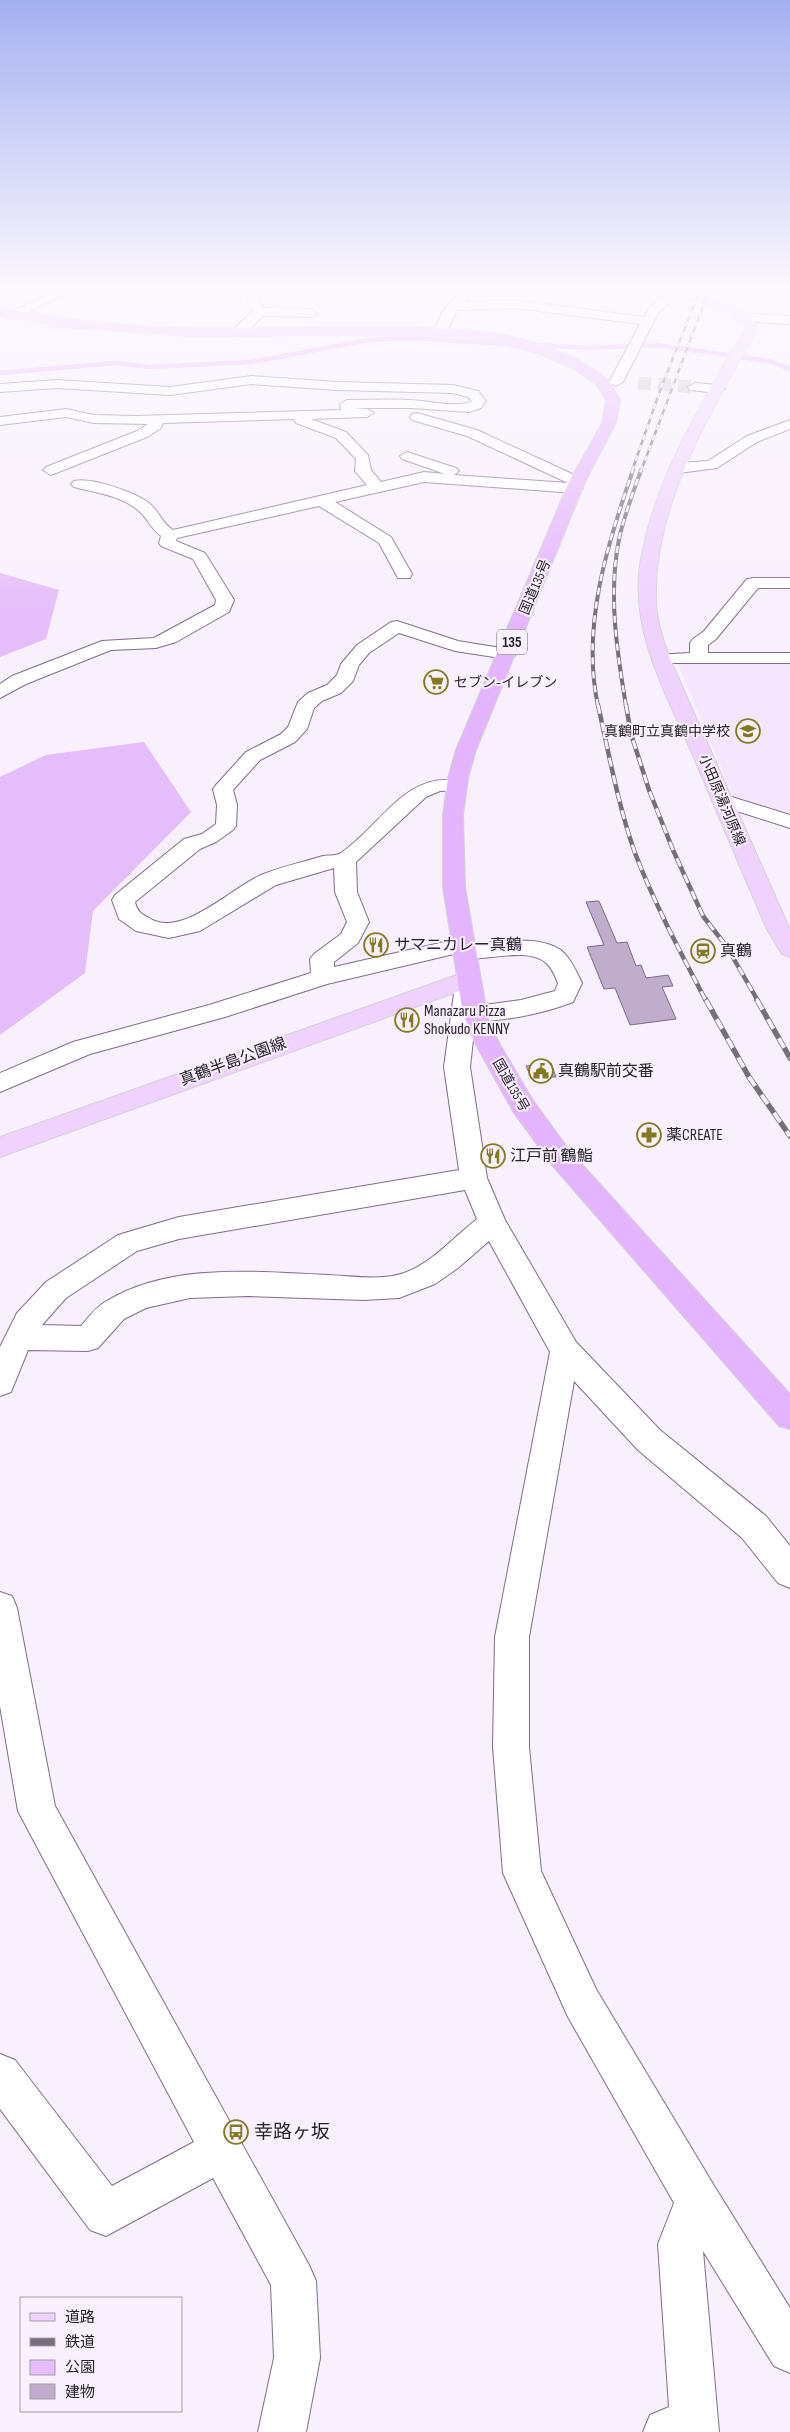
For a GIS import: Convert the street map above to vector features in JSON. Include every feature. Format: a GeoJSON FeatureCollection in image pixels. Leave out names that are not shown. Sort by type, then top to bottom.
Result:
{"type":"FeatureCollection","features":[{"type":"Feature","properties":{"kind":"highway","name":"国道135号"},"geometry":{"type":"LineString","coordinates":[[611,398],[613,410],[609,422],[576,485],[508,654],[466,750],[456,786],[452,830],[454,887],[468,979],[475,1014],[487,1043],[523,1106],[561,1158],[790,1416]]}},
{"type":"Feature","properties":{"kind":"main road","name":"小田原湯河原線"},"geometry":{"type":"LineString","coordinates":[[713,398],[665,499],[651,546],[647,599],[652,632],[661,659],[778,929],[790,949]]}},
{"type":"Feature","properties":{"kind":"main road","name":"真鶴半島公園線"},"geometry":{"type":"LineString","coordinates":[[0,1147],[468,979]]}},
{"type":"Feature","properties":{"kind":"street"},"geometry":{"type":"LineString","coordinates":[[348,414],[347,404],[411,404],[469,408],[476,405],[479,401],[477,398]]}},
{"type":"Feature","properties":{"kind":"street"},"geometry":{"type":"LineString","coordinates":[[0,421],[66,413],[102,420],[325,414],[402,414],[472,433],[576,485]]}},
{"type":"Feature","properties":{"kind":"street"},"geometry":{"type":"LineString","coordinates":[[325,414],[323,417],[300,419],[340,434],[363,458],[363,471],[378,488]]}},
{"type":"Feature","properties":{"kind":"street"},"geometry":{"type":"LineString","coordinates":[[51,470],[142,434],[155,426],[157,420]]}},
{"type":"Feature","properties":{"kind":"street"},"geometry":{"type":"LineString","coordinates":[[679,468],[712,465],[752,439],[790,424]]}},
{"type":"Feature","properties":{"kind":"street"},"geometry":{"type":"LineString","coordinates":[[407,456],[452,471],[462,480]]}},
{"type":"Feature","properties":{"kind":"street"},"geometry":{"type":"LineString","coordinates":[[79,484],[114,492],[138,502],[154,515],[158,527],[170,535],[424,477],[576,485]]}},
{"type":"Feature","properties":{"kind":"street"},"geometry":{"type":"LineString","coordinates":[[323,501],[385,540],[404,574]]}},
{"type":"Feature","properties":{"kind":"street"},"geometry":{"type":"LineString","coordinates":[[0,692],[19,680],[108,645],[156,643],[170,638],[223,608],[225,600],[212,581],[204,562],[199,556],[167,543],[170,535]]}},
{"type":"Feature","properties":{"kind":"street"},"geometry":{"type":"LineString","coordinates":[[699,658],[699,643],[710,635],[753,583],[790,583]]}},
{"type":"Feature","properties":{"kind":"street"},"geometry":{"type":"LineString","coordinates":[[346,860],[327,862],[268,880],[192,926],[169,931],[144,926],[127,914],[123,900],[192,844],[209,838],[226,826],[227,805],[223,789],[254,756],[288,738],[297,729],[304,706],[315,697],[334,689],[346,677],[350,664],[363,649],[396,626],[455,646],[508,654]]}},
{"type":"Feature","properties":{"kind":"street"},"geometry":{"type":"LineString","coordinates":[[661,659],[790,658]]}},
{"type":"Feature","properties":{"kind":"street"},"geometry":{"type":"LineString","coordinates":[[324,977],[322,959],[350,938],[358,922],[346,899],[343,874],[346,860],[419,793],[437,785],[456,786]]}},
{"type":"Feature","properties":{"kind":"street"},"geometry":{"type":"LineString","coordinates":[[722,800],[790,822]]}},
{"type":"Feature","properties":{"kind":"street"},"geometry":{"type":"LineString","coordinates":[[0,1083],[82,1048],[216,1011],[324,977],[463,948],[530,949],[550,953],[561,964],[570,983],[565,996],[554,1001],[512,1010],[475,1014]]}},
{"type":"Feature","properties":{"kind":"street"},"geometry":{"type":"LineString","coordinates":[[468,979],[456,1067],[474,1178],[492,1222],[565,1351],[649,1440],[754,1528],[790,1572]]}},
{"type":"Feature","properties":{"kind":"street"},"geometry":{"type":"LineString","coordinates":[[0,1383],[6,1365],[27,1322],[56,1290],[128,1243],[179,1228],[474,1178]]}},
{"type":"Feature","properties":{"kind":"street"},"geometry":{"type":"LineString","coordinates":[[20,1337],[88,1339],[113,1312],[148,1294],[202,1286],[269,1285],[350,1288],[399,1286],[430,1273],[492,1222]]}},
{"type":"Feature","properties":{"kind":"street"},"geometry":{"type":"LineString","coordinates":[[565,1351],[512,1637],[511,1747],[522,1873],[582,2003],[697,2200],[790,2350]]}},
{"type":"Feature","properties":{"kind":"street"},"geometry":{"type":"LineString","coordinates":[[0,1608],[37,1811],[293,2281],[296,2358],[282,2432]]}},
{"type":"Feature","properties":{"kind":"street"},"geometry":{"type":"LineString","coordinates":[[0,2075],[106,2214],[222,2150]]}},
{"type":"Feature","properties":{"kind":"street"},"geometry":{"type":"LineString","coordinates":[[685,2429],[680,2244],[697,2200]]}},
{"type":"Feature","properties":{"kind":"shaded area","name":"真鶴町立真鶴中学校"},"geometry":{"type":"Polygon","coordinates":[[[790,662],[790,816],[734,798],[678,664],[790,662]]]}},
{"type":"Feature","properties":{"kind":"green space"},"geometry":{"type":"Polygon","coordinates":[[[0,573],[59,590],[46,639],[0,657],[0,573]]]}},
{"type":"Feature","properties":{"kind":"green space"},"geometry":{"type":"Polygon","coordinates":[[[144,742],[191,812],[93,911],[85,973],[0,1035],[0,777],[46,755],[144,742]]]}},
{"type":"Feature","properties":{"kind":"building"},"geometry":{"type":"Polygon","coordinates":[[[599,901],[617,943],[627,942],[636,966],[641,965],[646,978],[668,975],[673,986],[662,987],[676,1019],[630,1025],[615,988],[604,989],[587,947],[604,945],[586,902],[599,901]]]}},
{"type":"Feature","properties":{"kind":"building","name":"真鶴駅前交番"},"geometry":{"type":"Polygon","coordinates":[[[551,1063],[556,1077],[531,1077],[526,1066],[551,1063]]]}},
{"type":"Feature","properties":{"kind":"railway"},"geometry":{"type":"LineString","coordinates":[[632,471],[657,398]]}},
{"type":"Feature","properties":{"kind":"railway"},"geometry":{"type":"LineString","coordinates":[[641,471],[668,398]]}},
{"type":"Feature","properties":{"kind":"railway"},"geometry":{"type":"LineString","coordinates":[[598,706],[593,646],[599,586],[614,527],[633,470]]}},
{"type":"Feature","properties":{"kind":"railway"},"geometry":{"type":"LineString","coordinates":[[626,706],[617,644],[614,581],[621,530],[641,470]]}},
{"type":"Feature","properties":{"kind":"railway"},"geometry":{"type":"LineString","coordinates":[[598,705],[619,798],[635,853],[660,910],[706,1001]]}},
{"type":"Feature","properties":{"kind":"railway"},"geometry":{"type":"LineString","coordinates":[[626,705],[631,734],[649,790],[673,850],[703,916],[727,947],[758,1001]]}},
{"type":"Feature","properties":{"kind":"railway"},"geometry":{"type":"LineString","coordinates":[[706,1000],[749,1077],[790,1136]]}},
{"type":"Feature","properties":{"kind":"railway"},"geometry":{"type":"LineString","coordinates":[[757,1000],[790,1058]]}},
{"type":"Feature","properties":{"kind":"place","name":"セブン-イレブン"},"geometry":{"type":"Point","coordinates":[436,682]}},
{"type":"Feature","properties":{"kind":"place","name":"真鶴町立真鶴中学校"},"geometry":{"type":"Point","coordinates":[748,731]}},
{"type":"Feature","properties":{"kind":"place","name":"サマニカレー真鶴"},"geometry":{"type":"Point","coordinates":[376,945]}},
{"type":"Feature","properties":{"kind":"place","name":"真鶴"},"geometry":{"type":"Point","coordinates":[703,951]}},
{"type":"Feature","properties":{"kind":"place","name":"Manazaru Pizza Shokudo KENNY"},"geometry":{"type":"Point","coordinates":[407,1020]}},
{"type":"Feature","properties":{"kind":"place","name":"真鶴駅前交番"},"geometry":{"type":"Point","coordinates":[541,1071]}},
{"type":"Feature","properties":{"kind":"place","name":"薬CREATE"},"geometry":{"type":"Point","coordinates":[649,1135]}},
{"type":"Feature","properties":{"kind":"place","name":"江戸前 鶴鮨"},"geometry":{"type":"Point","coordinates":[493,1156]}},
{"type":"Feature","properties":{"kind":"place","name":"幸路ヶ坂"},"geometry":{"type":"Point","coordinates":[236,2132]}}]}
